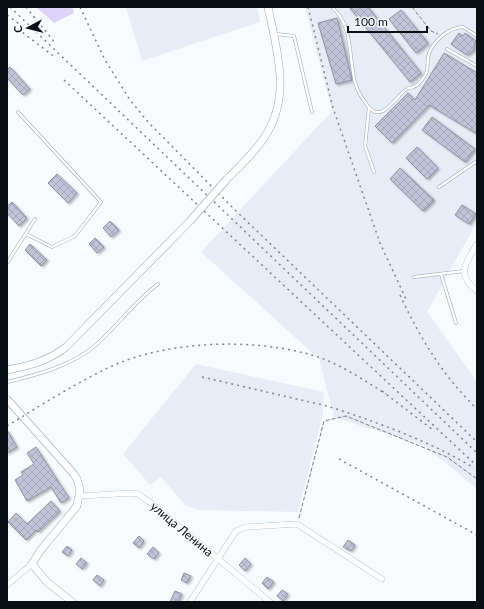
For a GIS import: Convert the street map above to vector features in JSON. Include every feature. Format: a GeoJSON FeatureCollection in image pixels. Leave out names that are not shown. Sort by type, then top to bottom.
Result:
{"type":"FeatureCollection","features":[{"type":"Feature","properties":{"kind":"street"},"geometry":{"type":"LineString","coordinates":[[7,370],[46,360],[66,347],[190,221],[265,137],[276,113],[281,83],[268,7]]}},
{"type":"Feature","properties":{"kind":"street"},"geometry":{"type":"LineString","coordinates":[[477,244],[465,266],[464,271],[467,284],[477,291]]}},
{"type":"Feature","properties":{"kind":"street"},"geometry":{"type":"LineString","coordinates":[[7,399],[73,473],[79,484],[80,496],[77,506],[46,543],[32,564],[7,585]]}},
{"type":"Feature","properties":{"kind":"street","name":"улица Ленина"},"geometry":{"type":"LineString","coordinates":[[80,496],[125,493],[138,494],[151,503],[270,602]]}},
{"type":"Feature","properties":{"kind":"street"},"geometry":{"type":"LineString","coordinates":[[190,602],[217,558],[236,531],[241,528],[297,524],[382,579]]}},
{"type":"Feature","properties":{"kind":"street"},"geometry":{"type":"LineString","coordinates":[[32,564],[47,582],[72,602]]}},
{"type":"Feature","properties":{"kind":"lane"},"geometry":{"type":"LineString","coordinates":[[332,7],[344,23],[350,40],[353,72],[362,98],[369,108],[381,112],[388,108],[407,89],[414,87],[425,76],[430,51],[442,36],[451,30],[463,27],[477,36]]}},
{"type":"Feature","properties":{"kind":"lane"},"geometry":{"type":"LineString","coordinates":[[273,34],[294,36],[312,112]]}},
{"type":"Feature","properties":{"kind":"lane"},"geometry":{"type":"LineString","coordinates":[[448,49],[477,66]]}},
{"type":"Feature","properties":{"kind":"lane"},"geometry":{"type":"LineString","coordinates":[[369,108],[365,146],[374,172]]}},
{"type":"Feature","properties":{"kind":"lane"},"geometry":{"type":"LineString","coordinates":[[18,112],[101,202],[75,236],[52,247],[26,234]]}},
{"type":"Feature","properties":{"kind":"lane"},"geometry":{"type":"LineString","coordinates":[[439,187],[477,162]]}},
{"type":"Feature","properties":{"kind":"lane"},"geometry":{"type":"LineString","coordinates":[[7,263],[35,219]]}},
{"type":"Feature","properties":{"kind":"lane"},"geometry":{"type":"LineString","coordinates":[[414,277],[464,271]]}},
{"type":"Feature","properties":{"kind":"lane"},"geometry":{"type":"LineString","coordinates":[[441,274],[456,323]]}},
{"type":"Feature","properties":{"kind":"lane"},"geometry":{"type":"LineString","coordinates":[[7,382],[48,370],[90,350],[140,298],[158,284]]}},
{"type":"Feature","properties":{"kind":"path"},"geometry":{"type":"LineString","coordinates":[[412,7],[431,31],[442,36]]}},
{"type":"Feature","properties":{"kind":"path"},"geometry":{"type":"LineString","coordinates":[[297,524],[324,421],[346,416],[447,457],[477,479]]}},
{"type":"Feature","properties":{"kind":"shaded area"},"geometry":{"type":"Polygon","coordinates":[[[36,7],[72,7],[74,13],[54,23],[36,7]]]}},
{"type":"Feature","properties":{"kind":"shaded area"},"geometry":{"type":"Polygon","coordinates":[[[126,7],[257,7],[260,22],[142,61],[126,7]]]}},
{"type":"Feature","properties":{"kind":"shaded area"},"geometry":{"type":"Polygon","coordinates":[[[305,7],[477,7],[477,222],[427,312],[477,382],[477,489],[425,446],[334,417],[319,359],[201,252],[332,111],[305,7]]]}},
{"type":"Feature","properties":{"kind":"shaded area"},"geometry":{"type":"Polygon","coordinates":[[[196,364],[324,392],[323,414],[298,512],[199,510],[185,505],[161,477],[150,485],[123,454],[196,364]]]}},
{"type":"Feature","properties":{"kind":"building"},"geometry":{"type":"Polygon","coordinates":[[[349,7],[368,7],[421,73],[410,82],[349,7]]]}},
{"type":"Feature","properties":{"kind":"building"},"geometry":{"type":"Polygon","coordinates":[[[401,10],[428,43],[416,53],[389,19],[401,10]]]}},
{"type":"Feature","properties":{"kind":"building"},"geometry":{"type":"Polygon","coordinates":[[[337,18],[352,80],[336,84],[318,23],[337,18]]]}},
{"type":"Feature","properties":{"kind":"building"},"geometry":{"type":"Polygon","coordinates":[[[459,33],[463,36],[465,33],[476,41],[474,45],[475,48],[467,55],[451,44],[459,33]]]}},
{"type":"Feature","properties":{"kind":"building"},"geometry":{"type":"Polygon","coordinates":[[[444,53],[477,73],[477,134],[429,105],[392,143],[375,126],[408,93],[415,100],[444,53]]]}},
{"type":"Feature","properties":{"kind":"building"},"geometry":{"type":"Polygon","coordinates":[[[10,67],[30,89],[23,95],[7,78],[7,70],[10,67]]]}},
{"type":"Feature","properties":{"kind":"building"},"geometry":{"type":"Polygon","coordinates":[[[432,117],[475,149],[465,162],[422,130],[432,117]]]}},
{"type":"Feature","properties":{"kind":"building"},"geometry":{"type":"Polygon","coordinates":[[[417,147],[438,168],[427,179],[406,158],[417,147]]]}},
{"type":"Feature","properties":{"kind":"building"},"geometry":{"type":"Polygon","coordinates":[[[400,168],[434,200],[423,211],[390,179],[400,168]]]}},
{"type":"Feature","properties":{"kind":"building"},"geometry":{"type":"Polygon","coordinates":[[[57,174],[77,193],[68,203],[48,183],[57,174]]]}},
{"type":"Feature","properties":{"kind":"building"},"geometry":{"type":"Polygon","coordinates":[[[12,202],[27,218],[19,226],[7,213],[7,206],[12,202]]]}},
{"type":"Feature","properties":{"kind":"building"},"geometry":{"type":"Polygon","coordinates":[[[462,205],[476,214],[469,224],[455,215],[462,205]]]}},
{"type":"Feature","properties":{"kind":"building"},"geometry":{"type":"Polygon","coordinates":[[[110,221],[119,230],[111,237],[103,228],[110,221]]]}},
{"type":"Feature","properties":{"kind":"building"},"geometry":{"type":"Polygon","coordinates":[[[95,238],[104,247],[97,253],[89,244],[95,238]]]}},
{"type":"Feature","properties":{"kind":"building"},"geometry":{"type":"Polygon","coordinates":[[[30,244],[47,260],[41,266],[25,250],[30,244]]]}},
{"type":"Feature","properties":{"kind":"building"},"geometry":{"type":"Polygon","coordinates":[[[7,430],[17,447],[7,453],[7,430]]]}},
{"type":"Feature","properties":{"kind":"building"},"geometry":{"type":"Polygon","coordinates":[[[36,447],[69,498],[61,503],[51,487],[27,501],[15,480],[23,475],[21,472],[34,464],[27,453],[36,447]]]}},
{"type":"Feature","properties":{"kind":"building"},"geometry":{"type":"Polygon","coordinates":[[[51,501],[60,511],[38,532],[36,530],[26,540],[8,522],[16,513],[27,524],[51,501]]]}},
{"type":"Feature","properties":{"kind":"building"},"geometry":{"type":"Polygon","coordinates":[[[139,536],[144,541],[139,548],[133,543],[139,536]]]}},
{"type":"Feature","properties":{"kind":"building"},"geometry":{"type":"Polygon","coordinates":[[[348,540],[355,545],[351,551],[343,547],[348,540]]]}},
{"type":"Feature","properties":{"kind":"building"},"geometry":{"type":"Polygon","coordinates":[[[67,546],[72,550],[68,556],[62,552],[67,546]]]}},
{"type":"Feature","properties":{"kind":"building"},"geometry":{"type":"Polygon","coordinates":[[[153,547],[159,553],[154,559],[147,554],[153,547]]]}},
{"type":"Feature","properties":{"kind":"building"},"geometry":{"type":"Polygon","coordinates":[[[81,558],[87,563],[82,569],[76,564],[81,558]]]}},
{"type":"Feature","properties":{"kind":"building"},"geometry":{"type":"Polygon","coordinates":[[[245,558],[251,564],[245,571],[239,565],[245,558]]]}},
{"type":"Feature","properties":{"kind":"building"},"geometry":{"type":"Polygon","coordinates":[[[184,573],[191,576],[187,583],[181,580],[184,573]]]}},
{"type":"Feature","properties":{"kind":"building"},"geometry":{"type":"Polygon","coordinates":[[[97,575],[104,580],[100,586],[93,580],[97,575]]]}},
{"type":"Feature","properties":{"kind":"building"},"geometry":{"type":"Polygon","coordinates":[[[267,577],[274,582],[268,589],[262,583],[267,577]]]}},
{"type":"Feature","properties":{"kind":"building"},"geometry":{"type":"Polygon","coordinates":[[[282,590],[288,594],[283,601],[277,596],[282,590]]]}},
{"type":"Feature","properties":{"kind":"building"},"geometry":{"type":"Polygon","coordinates":[[[175,591],[182,594],[178,602],[170,602],[175,591]]]}},
{"type":"Feature","properties":{"kind":"railway"},"geometry":{"type":"LineString","coordinates":[[10,7],[477,453]]}},
{"type":"Feature","properties":{"kind":"railway"},"geometry":{"type":"LineString","coordinates":[[26,7],[56,44]]}},
{"type":"Feature","properties":{"kind":"railway"},"geometry":{"type":"LineString","coordinates":[[80,7],[105,60],[130,100],[148,122],[234,209],[477,442]]}},
{"type":"Feature","properties":{"kind":"railway"},"geometry":{"type":"LineString","coordinates":[[308,7],[333,108],[380,243],[406,299]]}},
{"type":"Feature","properties":{"kind":"railway"},"geometry":{"type":"LineString","coordinates":[[7,15],[26,29]]}},
{"type":"Feature","properties":{"kind":"railway"},"geometry":{"type":"LineString","coordinates":[[18,29],[56,58]]}},
{"type":"Feature","properties":{"kind":"railway"},"geometry":{"type":"LineString","coordinates":[[64,80],[477,466]]}},
{"type":"Feature","properties":{"kind":"railway"},"geometry":{"type":"LineString","coordinates":[[400,295],[433,356],[453,383],[477,409]]}},
{"type":"Feature","properties":{"kind":"railway"},"geometry":{"type":"LineString","coordinates":[[7,426],[72,387],[112,366],[158,351],[183,347],[235,344],[285,349],[308,354],[339,366],[386,394]]}},
{"type":"Feature","properties":{"kind":"railway"},"geometry":{"type":"LineString","coordinates":[[202,377],[327,406],[345,412],[383,425],[440,449],[474,468]]}},
{"type":"Feature","properties":{"kind":"railway"},"geometry":{"type":"LineString","coordinates":[[382,391],[433,430]]}},
{"type":"Feature","properties":{"kind":"railway"},"geometry":{"type":"LineString","coordinates":[[339,459],[477,535]]}}]}
